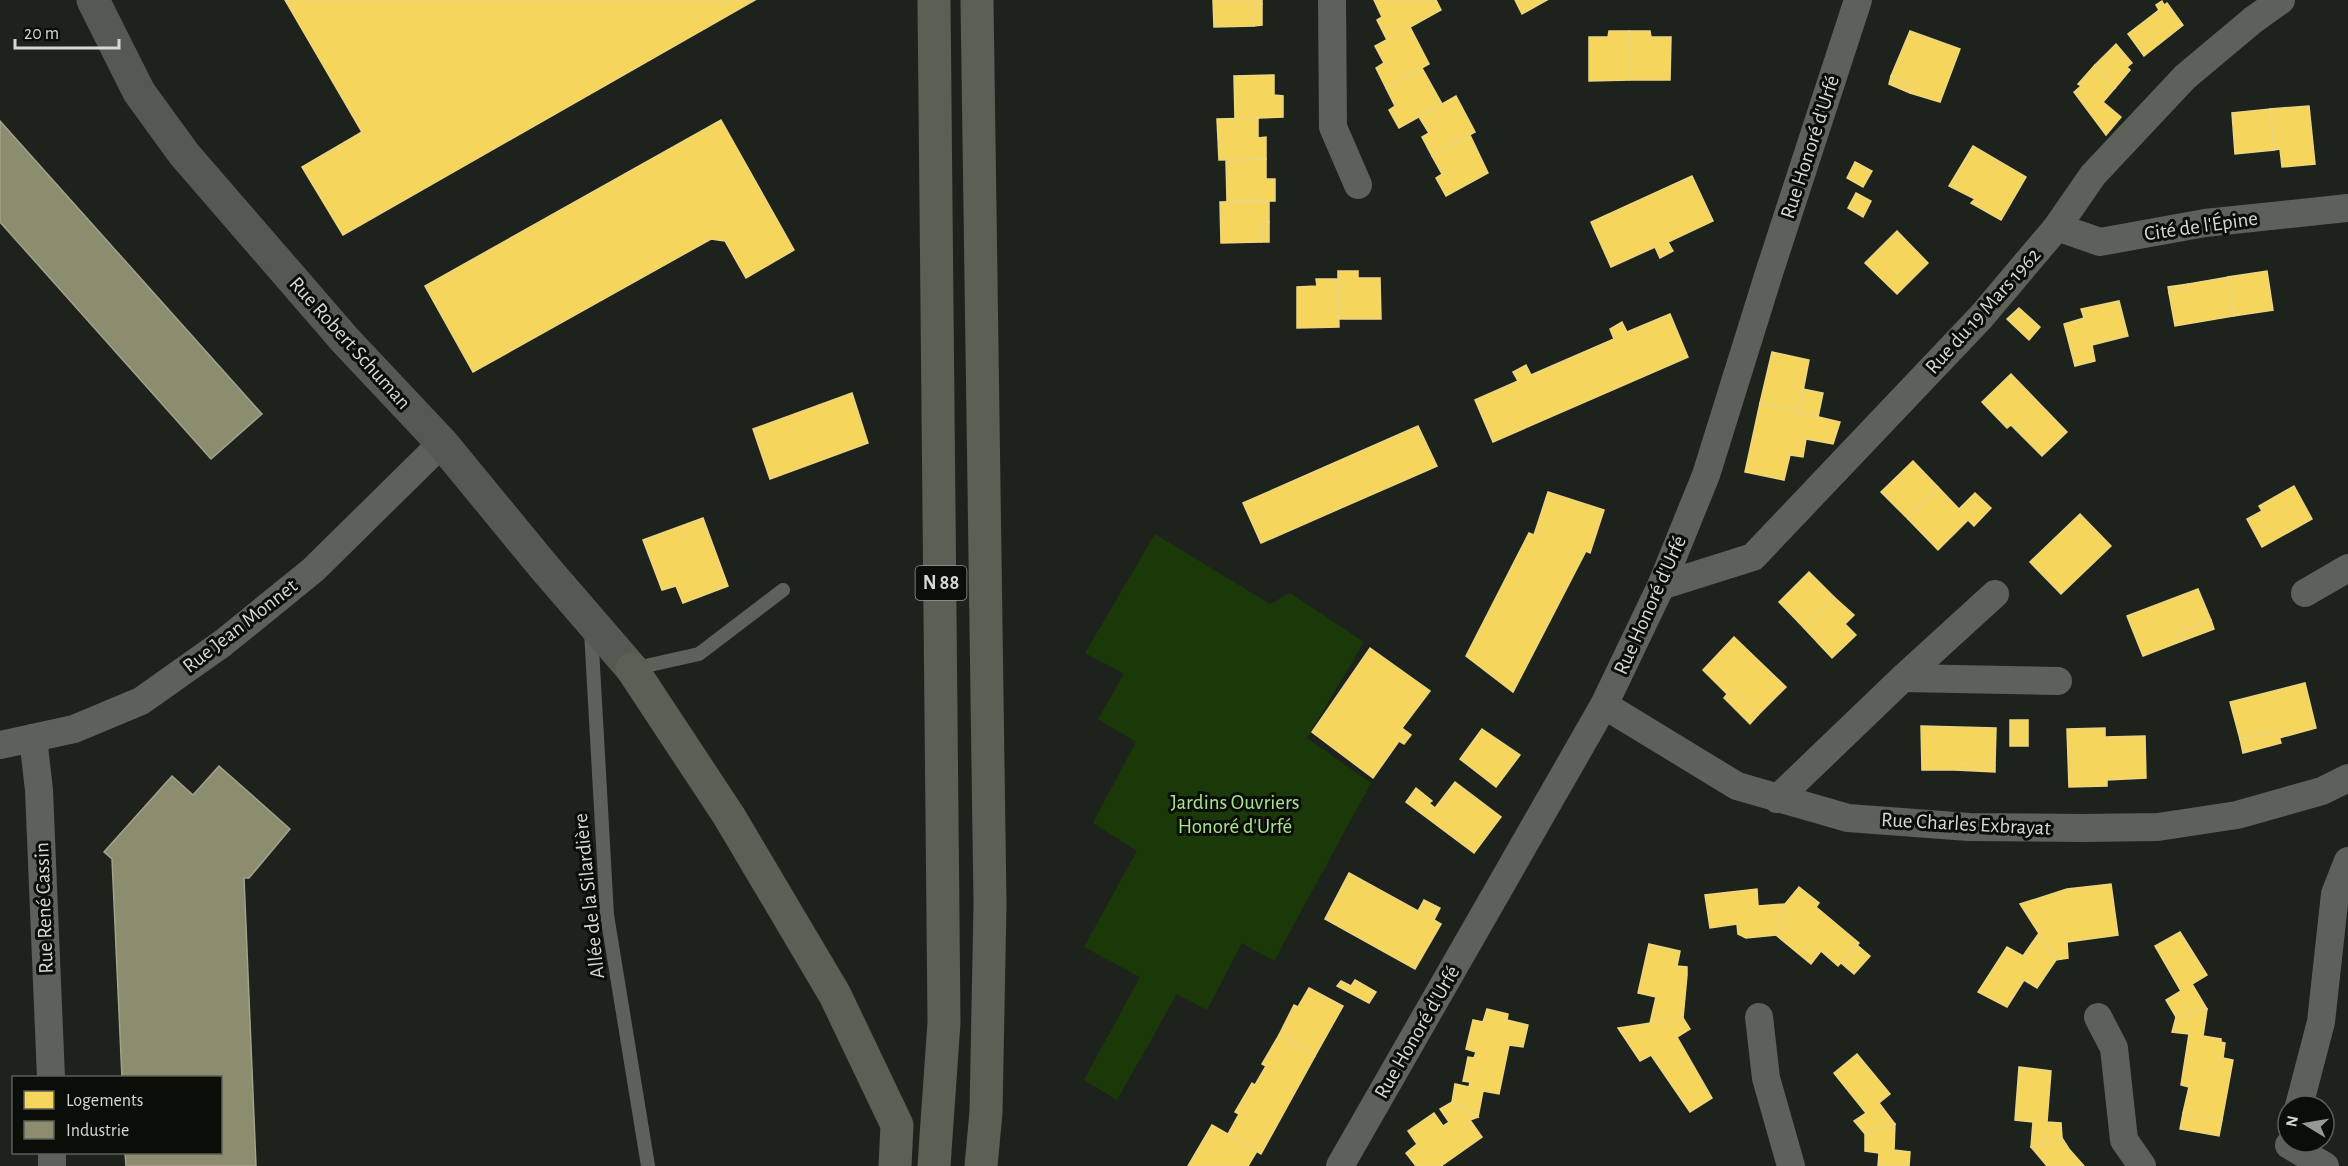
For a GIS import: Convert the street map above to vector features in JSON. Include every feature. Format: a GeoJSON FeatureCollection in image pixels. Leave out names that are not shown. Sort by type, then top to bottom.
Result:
{"type":"FeatureCollection","features":[{"type":"Feature","properties":{"kind":"highway","name":"N 88"},"geometry":{"type":"LineString","coordinates":[[934,0],[944,1022],[934,1166]]}},
{"type":"Feature","properties":{"kind":"highway","name":"N 88"},"geometry":{"type":"LineString","coordinates":[[977,0],[981,412],[990,904],[986,1112],[981,1166]]}},
{"type":"Feature","properties":{"kind":"highway"},"geometry":{"type":"LineString","coordinates":[[632,669],[729,816],[834,995],[897,1125],[895,1166]]}},
{"type":"Feature","properties":{"kind":"main road","name":"Rue Robert Schuman"},"geometry":{"type":"LineString","coordinates":[[93,0],[139,92],[184,153],[345,340],[442,443],[632,669]]}},
{"type":"Feature","properties":{"kind":"street"},"geometry":{"type":"LineString","coordinates":[[1332,0],[1334,127],[1358,185]]}},
{"type":"Feature","properties":{"kind":"street","name":"Rue Honoré d'Urfé"},"geometry":{"type":"LineString","coordinates":[[1340,1166],[1604,705],[1661,586],[1706,476],[1858,0]]}},
{"type":"Feature","properties":{"kind":"street","name":"Rue du 19 Mars 1962"},"geometry":{"type":"LineString","coordinates":[[1661,586],[1753,557],[1981,317],[2057,227],[2093,175],[2185,77],[2253,20],[2282,0]]}},
{"type":"Feature","properties":{"kind":"street","name":"Cité de l'Épine"},"geometry":{"type":"LineString","coordinates":[[2057,227],[2100,242],[2205,223],[2348,208]]}},
{"type":"Feature","properties":{"kind":"street","name":"Rue Jean Monnet"},"geometry":{"type":"LineString","coordinates":[[0,745],[74,729],[141,701],[223,643],[313,570],[442,443]]}},
{"type":"Feature","properties":{"kind":"street"},"geometry":{"type":"LineString","coordinates":[[2305,593],[2348,568]]}},
{"type":"Feature","properties":{"kind":"street"},"geometry":{"type":"LineString","coordinates":[[1777,799],[1903,678],[1995,594]]}},
{"type":"Feature","properties":{"kind":"street"},"geometry":{"type":"LineString","coordinates":[[1903,678],[2058,681]]}},
{"type":"Feature","properties":{"kind":"street","name":"Rue Charles Exbrayat"},"geometry":{"type":"LineString","coordinates":[[1604,705],[1737,786],[1848,818],[1958,826],[2083,828],[2158,826],[2237,815],[2322,791],[2348,778]]}},
{"type":"Feature","properties":{"kind":"street","name":"Rue René Cassin"},"geometry":{"type":"LineString","coordinates":[[33,738],[39,790],[51,1076]]}},
{"type":"Feature","properties":{"kind":"street"},"geometry":{"type":"LineString","coordinates":[[2302,1094],[2320,1022],[2335,894],[2348,861]]}},
{"type":"Feature","properties":{"kind":"street"},"geometry":{"type":"LineString","coordinates":[[1759,1017],[1766,1078],[1791,1166]]}},
{"type":"Feature","properties":{"kind":"street"},"geometry":{"type":"LineString","coordinates":[[2098,1017],[2114,1048],[2124,1140],[2142,1166]]}},
{"type":"Feature","properties":{"kind":"street"},"geometry":{"type":"LineString","coordinates":[[2295,1154],[2325,1166]]}},
{"type":"Feature","properties":{"kind":"lane"},"geometry":{"type":"LineString","coordinates":[[632,669],[699,654],[783,590]]}},
{"type":"Feature","properties":{"kind":"lane","name":"Allée de la Silardière"},"geometry":{"type":"LineString","coordinates":[[590,620],[607,915],[648,1166]]}},
{"type":"Feature","properties":{"kind":"green space","name":"Jardins Ouvriers Honoré d'Urfé"},"geometry":{"type":"Polygon","coordinates":[[[1155,534],[1270,604],[1290,593],[1364,642],[1307,738],[1371,783],[1274,961],[1242,943],[1207,1010],[1177,994],[1117,1100],[1084,1080],[1140,977],[1084,947],[1137,851],[1093,823],[1136,742],[1098,719],[1124,674],[1085,653],[1155,534]]]}},
{"type":"Feature","properties":{"kind":"building: Logements"},"geometry":{"type":"Polygon","coordinates":[[[285,0],[755,0],[343,235],[302,167],[362,132],[285,0]]]}},
{"type":"Feature","properties":{"kind":"building: Logements"},"geometry":{"type":"Polygon","coordinates":[[[1213,0],[1262,0],[1262,4],[1254,5],[1254,26],[1214,27],[1213,0]]]}},
{"type":"Feature","properties":{"kind":"building: Logements"},"geometry":{"type":"Polygon","coordinates":[[[1374,0],[1436,0],[1441,10],[1387,40],[1377,20],[1382,17],[1374,0]]]}},
{"type":"Feature","properties":{"kind":"building: Logements"},"geometry":{"type":"Polygon","coordinates":[[[1515,0],[1547,0],[1522,14],[1515,0]]]}},
{"type":"Feature","properties":{"kind":"building: Logements"},"geometry":{"type":"Polygon","coordinates":[[[2162,1],[2164,5],[2167,3],[2183,25],[2144,56],[2128,34],[2159,10],[2156,5],[2162,1]]]}},
{"type":"Feature","properties":{"kind":"building: Logements"},"geometry":{"type":"Polygon","coordinates":[[[1262,4],[1262,25],[1254,26],[1254,5],[1262,4]]]}},
{"type":"Feature","properties":{"kind":"building: Logements"},"geometry":{"type":"Polygon","coordinates":[[[1410,27],[1429,64],[1386,88],[1376,68],[1384,63],[1375,46],[1410,27]]]}},
{"type":"Feature","properties":{"kind":"building: Logements"},"geometry":{"type":"Polygon","coordinates":[[[1609,31],[1629,31],[1630,80],[1589,81],[1589,37],[1608,37],[1609,31]]]}},
{"type":"Feature","properties":{"kind":"building: Logements"},"geometry":{"type":"Polygon","coordinates":[[[1629,31],[1650,31],[1651,37],[1671,37],[1670,80],[1630,80],[1629,31]]]}},
{"type":"Feature","properties":{"kind":"building: Logements"},"geometry":{"type":"Polygon","coordinates":[[[1910,31],[1960,49],[1940,102],[1910,93],[1913,85],[1891,76],[1910,31]]]}},
{"type":"Feature","properties":{"kind":"building: Logements"},"geometry":{"type":"Polygon","coordinates":[[[2116,44],[2132,63],[2127,67],[2130,70],[2115,88],[2095,65],[2116,44]]]}},
{"type":"Feature","properties":{"kind":"building: Logements"},"geometry":{"type":"Polygon","coordinates":[[[2095,65],[2115,88],[2103,102],[2121,117],[2106,135],[2074,92],[2081,86],[2078,84],[2095,65]]]}},
{"type":"Feature","properties":{"kind":"building: Logements"},"geometry":{"type":"Polygon","coordinates":[[[1422,68],[1442,104],[1399,128],[1389,110],[1395,106],[1386,88],[1422,68]]]}},
{"type":"Feature","properties":{"kind":"building: Logements"},"geometry":{"type":"Polygon","coordinates":[[[1274,75],[1274,95],[1283,96],[1283,117],[1235,119],[1234,76],[1274,75]]]}},
{"type":"Feature","properties":{"kind":"building: Logements"},"geometry":{"type":"Polygon","coordinates":[[[1891,76],[1913,85],[1910,93],[1889,84],[1891,76]]]}},
{"type":"Feature","properties":{"kind":"building: Logements"},"geometry":{"type":"Polygon","coordinates":[[[1456,96],[1475,132],[1432,156],[1422,137],[1429,133],[1419,117],[1456,96]]]}},
{"type":"Feature","properties":{"kind":"building: Logements"},"geometry":{"type":"Polygon","coordinates":[[[2309,106],[2315,164],[2282,167],[2280,149],[2274,150],[2270,109],[2309,106]]]}},
{"type":"Feature","properties":{"kind":"building: Logements"},"geometry":{"type":"Polygon","coordinates":[[[2270,109],[2274,150],[2235,154],[2232,113],[2270,109]]]}},
{"type":"Feature","properties":{"kind":"building: Logements"},"geometry":{"type":"Polygon","coordinates":[[[1258,118],[1258,138],[1266,137],[1266,159],[1219,160],[1217,119],[1258,118]]]}},
{"type":"Feature","properties":{"kind":"building: Logements"},"geometry":{"type":"Polygon","coordinates":[[[721,120],[794,250],[746,278],[725,241],[711,239],[473,372],[425,286],[721,120]]]}},
{"type":"Feature","properties":{"kind":"building: Logements"},"geometry":{"type":"Polygon","coordinates":[[[1470,135],[1488,173],[1446,196],[1436,178],[1442,174],[1432,156],[1470,135]]]}},
{"type":"Feature","properties":{"kind":"building: Logements"},"geometry":{"type":"Polygon","coordinates":[[[1973,146],[2026,177],[2001,220],[1971,203],[1975,199],[1949,186],[1973,146]]]}},
{"type":"Feature","properties":{"kind":"building: Logements"},"geometry":{"type":"Polygon","coordinates":[[[1266,159],[1266,179],[1275,179],[1275,201],[1227,201],[1226,161],[1266,159]]]}},
{"type":"Feature","properties":{"kind":"building: Logements"},"geometry":{"type":"Polygon","coordinates":[[[1855,162],[1872,171],[1863,187],[1847,178],[1855,162]]]}},
{"type":"Feature","properties":{"kind":"building: Logements"},"geometry":{"type":"Polygon","coordinates":[[[1692,176],[1713,221],[1668,242],[1673,251],[1660,258],[1655,247],[1611,267],[1591,222],[1692,176]]]}},
{"type":"Feature","properties":{"kind":"building: Logements"},"geometry":{"type":"Polygon","coordinates":[[[1856,193],[1871,201],[1863,217],[1848,208],[1856,193]]]}},
{"type":"Feature","properties":{"kind":"building: Logements"},"geometry":{"type":"Polygon","coordinates":[[[1269,201],[1269,222],[1261,222],[1261,242],[1221,243],[1220,202],[1269,201]]]}},
{"type":"Feature","properties":{"kind":"building: Logements"},"geometry":{"type":"Polygon","coordinates":[[[1261,222],[1269,222],[1269,242],[1261,242],[1261,222]]]}},
{"type":"Feature","properties":{"kind":"building: Logements"},"geometry":{"type":"Polygon","coordinates":[[[1897,231],[1928,263],[1897,294],[1865,263],[1897,231]]]}},
{"type":"Feature","properties":{"kind":"building: Logements"},"geometry":{"type":"Polygon","coordinates":[[[1338,271],[1358,271],[1358,278],[1380,278],[1381,319],[1338,319],[1338,271]]]}},
{"type":"Feature","properties":{"kind":"building: Logements"},"geometry":{"type":"Polygon","coordinates":[[[2267,271],[2273,310],[2234,316],[2228,277],[2267,271]]]}},
{"type":"Feature","properties":{"kind":"building: Logements"},"geometry":{"type":"Polygon","coordinates":[[[2228,277],[2234,316],[2175,326],[2169,293],[2190,289],[2188,284],[2228,277]]]}},
{"type":"Feature","properties":{"kind":"building: Logements"},"geometry":{"type":"Polygon","coordinates":[[[1316,279],[1338,279],[1339,327],[1297,328],[1297,287],[1317,286],[1316,279]]]}},
{"type":"Feature","properties":{"kind":"building: Logements"},"geometry":{"type":"Polygon","coordinates":[[[2188,284],[2190,289],[2169,293],[2168,287],[2188,284]]]}},
{"type":"Feature","properties":{"kind":"building: Logements"},"geometry":{"type":"Polygon","coordinates":[[[2119,301],[2128,336],[2092,345],[2095,361],[2075,366],[2064,324],[2084,318],[2081,309],[2119,301]]]}},
{"type":"Feature","properties":{"kind":"building: Logements"},"geometry":{"type":"Polygon","coordinates":[[[2019,308],[2040,327],[2029,340],[2007,319],[2019,308]]]}},
{"type":"Feature","properties":{"kind":"building: Logements"},"geometry":{"type":"Polygon","coordinates":[[[1670,314],[1688,357],[1493,442],[1475,400],[1518,381],[1513,372],[1526,365],[1531,375],[1614,339],[1610,329],[1622,322],[1627,332],[1670,314]]]}},
{"type":"Feature","properties":{"kind":"building: Logements"},"geometry":{"type":"Polygon","coordinates":[[[1772,352],[1809,360],[1799,412],[1760,403],[1772,352]]]}},
{"type":"Feature","properties":{"kind":"building: Logements"},"geometry":{"type":"Polygon","coordinates":[[[2011,374],[2067,432],[2042,456],[2011,425],[2007,428],[1982,402],[2011,374]]]}},
{"type":"Feature","properties":{"kind":"building: Logements"},"geometry":{"type":"Polygon","coordinates":[[[1803,389],[1823,393],[1818,417],[1799,412],[1803,389]]]}},
{"type":"Feature","properties":{"kind":"building: Logements"},"geometry":{"type":"Polygon","coordinates":[[[852,393],[868,443],[770,479],[753,429],[852,393]]]}},
{"type":"Feature","properties":{"kind":"building: Logements"},"geometry":{"type":"Polygon","coordinates":[[[1760,403],[1840,422],[1833,444],[1806,439],[1803,457],[1790,455],[1784,480],[1745,472],[1760,403]]]}},
{"type":"Feature","properties":{"kind":"building: Logements"},"geometry":{"type":"Polygon","coordinates":[[[1418,426],[1437,466],[1261,543],[1243,503],[1418,426]]]}},
{"type":"Feature","properties":{"kind":"building: Logements"},"geometry":{"type":"Polygon","coordinates":[[[1913,461],[1938,487],[1908,519],[1881,492],[1913,461]]]}},
{"type":"Feature","properties":{"kind":"building: Logements"},"geometry":{"type":"Polygon","coordinates":[[[2294,486],[2312,519],[2262,547],[2247,519],[2262,511],[2259,506],[2294,486]]]}},
{"type":"Feature","properties":{"kind":"building: Logements"},"geometry":{"type":"Polygon","coordinates":[[[1938,487],[1959,509],[1975,493],[1991,508],[1974,526],[1968,520],[1938,550],[1908,519],[1938,487]]]}},
{"type":"Feature","properties":{"kind":"building: Logements"},"geometry":{"type":"Polygon","coordinates":[[[1548,492],[1604,510],[1590,553],[1586,551],[1513,692],[1466,656],[1529,533],[1534,535],[1548,492]]]}},
{"type":"Feature","properties":{"kind":"building: Logements"},"geometry":{"type":"Polygon","coordinates":[[[2080,514],[2111,546],[2061,594],[2030,562],[2080,514]]]}},
{"type":"Feature","properties":{"kind":"building: Logements"},"geometry":{"type":"Polygon","coordinates":[[[703,518],[728,586],[683,603],[676,586],[662,590],[643,540],[703,518]]]}},
{"type":"Feature","properties":{"kind":"building: Logements"},"geometry":{"type":"Polygon","coordinates":[[[1809,572],[1834,597],[1804,628],[1779,602],[1809,572]]]}},
{"type":"Feature","properties":{"kind":"building: Logements"},"geometry":{"type":"Polygon","coordinates":[[[2198,589],[2211,620],[2179,632],[2182,641],[2143,656],[2127,616],[2198,589]]]}},
{"type":"Feature","properties":{"kind":"building: Logements"},"geometry":{"type":"Polygon","coordinates":[[[1834,597],[1854,615],[1845,624],[1856,635],[1832,658],[1804,628],[1834,597]]]}},
{"type":"Feature","properties":{"kind":"building: Logements"},"geometry":{"type":"Polygon","coordinates":[[[2211,620],[2214,629],[2182,641],[2179,632],[2211,620]]]}},
{"type":"Feature","properties":{"kind":"building: Logements"},"geometry":{"type":"Polygon","coordinates":[[[1734,637],[1786,687],[1758,715],[1731,689],[1727,694],[1703,670],[1734,637]]]}},
{"type":"Feature","properties":{"kind":"building: Logements"},"geometry":{"type":"Polygon","coordinates":[[[1370,648],[1430,691],[1402,728],[1411,735],[1404,744],[1399,741],[1373,778],[1312,732],[1370,648]]]}},
{"type":"Feature","properties":{"kind":"building: Logements"},"geometry":{"type":"Polygon","coordinates":[[[2305,683],[2316,728],[2279,738],[2277,730],[2240,739],[2230,702],[2305,683]]]}},
{"type":"Feature","properties":{"kind":"building: Logements"},"geometry":{"type":"Polygon","coordinates":[[[1731,689],[1758,715],[1750,724],[1724,698],[1731,689]]]}},
{"type":"Feature","properties":{"kind":"building: Logements"},"geometry":{"type":"Polygon","coordinates":[[[2010,720],[2028,720],[2028,746],[2010,746],[2010,720]]]}},
{"type":"Feature","properties":{"kind":"building: Logements"},"geometry":{"type":"Polygon","coordinates":[[[1921,726],[1996,728],[1995,765],[1956,764],[1956,770],[1922,770],[1921,726]]]}},
{"type":"Feature","properties":{"kind":"building: Logements"},"geometry":{"type":"Polygon","coordinates":[[[2105,728],[2105,737],[2145,736],[2146,778],[2107,780],[2107,786],[2069,787],[2067,729],[2105,728]]]}},
{"type":"Feature","properties":{"kind":"building: Logements"},"geometry":{"type":"Polygon","coordinates":[[[1482,729],[1520,755],[1496,787],[1460,759],[1482,729]]]}},
{"type":"Feature","properties":{"kind":"building: Logements"},"geometry":{"type":"Polygon","coordinates":[[[2277,730],[2281,743],[2243,753],[2240,739],[2277,730]]]}},
{"type":"Feature","properties":{"kind":"building: Logements"},"geometry":{"type":"Polygon","coordinates":[[[1956,764],[1995,765],[1995,772],[1956,770],[1956,764]]]}},
{"type":"Feature","properties":{"kind":"building: Logements"},"geometry":{"type":"Polygon","coordinates":[[[1455,782],[1501,817],[1474,853],[1406,802],[1416,788],[1432,801],[1429,803],[1435,808],[1455,782]]]}},
{"type":"Feature","properties":{"kind":"building: Logements"},"geometry":{"type":"Polygon","coordinates":[[[1349,873],[1418,911],[1424,900],[1440,908],[1434,920],[1441,924],[1415,969],[1325,919],[1349,873]]]}},
{"type":"Feature","properties":{"kind":"building: Logements"},"geometry":{"type":"Polygon","coordinates":[[[2111,884],[2118,935],[2067,942],[2068,958],[2056,960],[2020,904],[2067,889],[2111,884]]]}},
{"type":"Feature","properties":{"kind":"building: Logements"},"geometry":{"type":"Polygon","coordinates":[[[1799,887],[1819,903],[1816,907],[1859,943],[1838,966],[1821,951],[1811,964],[1776,935],[1785,904],[1799,887]]]}},
{"type":"Feature","properties":{"kind":"building: Logements"},"geometry":{"type":"Polygon","coordinates":[[[1757,889],[1758,906],[1785,904],[1776,935],[1746,938],[1738,934],[1737,924],[1710,928],[1705,895],[1757,889]]]}},
{"type":"Feature","properties":{"kind":"building: Logements"},"geometry":{"type":"Polygon","coordinates":[[[2180,932],[2207,975],[2192,984],[2207,1009],[2176,1017],[2166,1000],[2181,991],[2155,946],[2180,932]]]}},
{"type":"Feature","properties":{"kind":"building: Logements"},"geometry":{"type":"Polygon","coordinates":[[[2039,933],[2056,960],[2037,988],[2024,980],[2007,1007],[1978,992],[2007,947],[2023,956],[2039,933]]]}},
{"type":"Feature","properties":{"kind":"building: Logements"},"geometry":{"type":"Polygon","coordinates":[[[1649,944],[1680,951],[1677,966],[1687,967],[1683,1018],[1650,1023],[1656,997],[1638,993],[1649,944]]]}},
{"type":"Feature","properties":{"kind":"building: Logements"},"geometry":{"type":"Polygon","coordinates":[[[1857,945],[1870,956],[1854,974],[1841,963],[1857,945]]]}},
{"type":"Feature","properties":{"kind":"building: Logements"},"geometry":{"type":"Polygon","coordinates":[[[1355,980],[1376,992],[1369,1003],[1337,986],[1341,981],[1351,986],[1355,980]]]}},
{"type":"Feature","properties":{"kind":"building: Logements"},"geometry":{"type":"Polygon","coordinates":[[[1309,988],[1343,1006],[1315,1056],[1279,1035],[1294,1005],[1298,1007],[1309,988]]]}},
{"type":"Feature","properties":{"kind":"building: Logements"},"geometry":{"type":"Polygon","coordinates":[[[1487,1009],[1508,1014],[1507,1020],[1528,1025],[1523,1047],[1509,1045],[1499,1094],[1483,1091],[1478,1117],[1452,1102],[1455,1084],[1469,1087],[1470,1082],[1463,1081],[1468,1057],[1474,1058],[1476,1052],[1466,1049],[1473,1020],[1483,1022],[1487,1009]]]}},
{"type":"Feature","properties":{"kind":"building: Logements"},"geometry":{"type":"Polygon","coordinates":[[[2207,1009],[2203,1036],[2221,1039],[2221,1042],[2225,1043],[2223,1058],[2233,1060],[2222,1120],[2183,1113],[2189,1087],[2181,1085],[2189,1034],[2172,1032],[2176,1017],[2207,1009]]]}},
{"type":"Feature","properties":{"kind":"building: Logements"},"geometry":{"type":"Polygon","coordinates":[[[1683,1018],[1690,1029],[1677,1037],[1712,1098],[1690,1112],[1651,1055],[1640,1061],[1618,1028],[1683,1018]]]}},
{"type":"Feature","properties":{"kind":"building: Logements"},"geometry":{"type":"Polygon","coordinates":[[[1279,1035],[1315,1056],[1261,1154],[1228,1134],[1239,1114],[1235,1112],[1252,1083],[1255,1085],[1266,1066],[1262,1064],[1279,1035]]]}},
{"type":"Feature","properties":{"kind":"building: Logements"},"geometry":{"type":"Polygon","coordinates":[[[1857,1054],[1890,1094],[1879,1103],[1895,1124],[1865,1134],[1854,1121],[1866,1113],[1834,1073],[1857,1054]]]}},
{"type":"Feature","properties":{"kind":"building: Logements"},"geometry":{"type":"Polygon","coordinates":[[[2019,1067],[2051,1071],[2047,1122],[2061,1123],[2062,1138],[2031,1147],[2033,1122],[2015,1120],[2019,1067]]]}},
{"type":"Feature","properties":{"kind":"building: Logements"},"geometry":{"type":"Polygon","coordinates":[[[1452,1102],[1478,1117],[1470,1120],[1482,1137],[1441,1166],[1416,1166],[1406,1153],[1417,1144],[1408,1131],[1434,1113],[1443,1126],[1449,1122],[1440,1109],[1452,1102]]]}},
{"type":"Feature","properties":{"kind":"building: Logements"},"geometry":{"type":"Polygon","coordinates":[[[2183,1113],[2222,1120],[2219,1136],[2180,1129],[2183,1113]]]}},
{"type":"Feature","properties":{"kind":"building: Logements"},"geometry":{"type":"Polygon","coordinates":[[[1895,1124],[1894,1150],[1910,1152],[1909,1166],[1878,1166],[1879,1153],[1865,1151],[1865,1134],[1895,1124]]]}},
{"type":"Feature","properties":{"kind":"building: Logements"},"geometry":{"type":"Polygon","coordinates":[[[1212,1125],[1257,1151],[1248,1166],[1188,1166],[1212,1125]]]}},
{"type":"Feature","properties":{"kind":"building: Logements"},"geometry":{"type":"Polygon","coordinates":[[[2062,1138],[2084,1166],[2047,1166],[2031,1147],[2062,1138]]]}},
{"type":"Feature","properties":{"kind":"building: Industrie"},"geometry":{"type":"Polygon","coordinates":[[[0,121],[262,414],[211,459],[0,222],[0,121]]]}},
{"type":"Feature","properties":{"kind":"building: Industrie"},"geometry":{"type":"Polygon","coordinates":[[[219,766],[290,829],[249,878],[244,878],[256,1166],[126,1166],[125,1154],[222,1154],[222,1076],[122,1076],[112,859],[104,852],[172,776],[193,795],[219,766]]]}}]}
